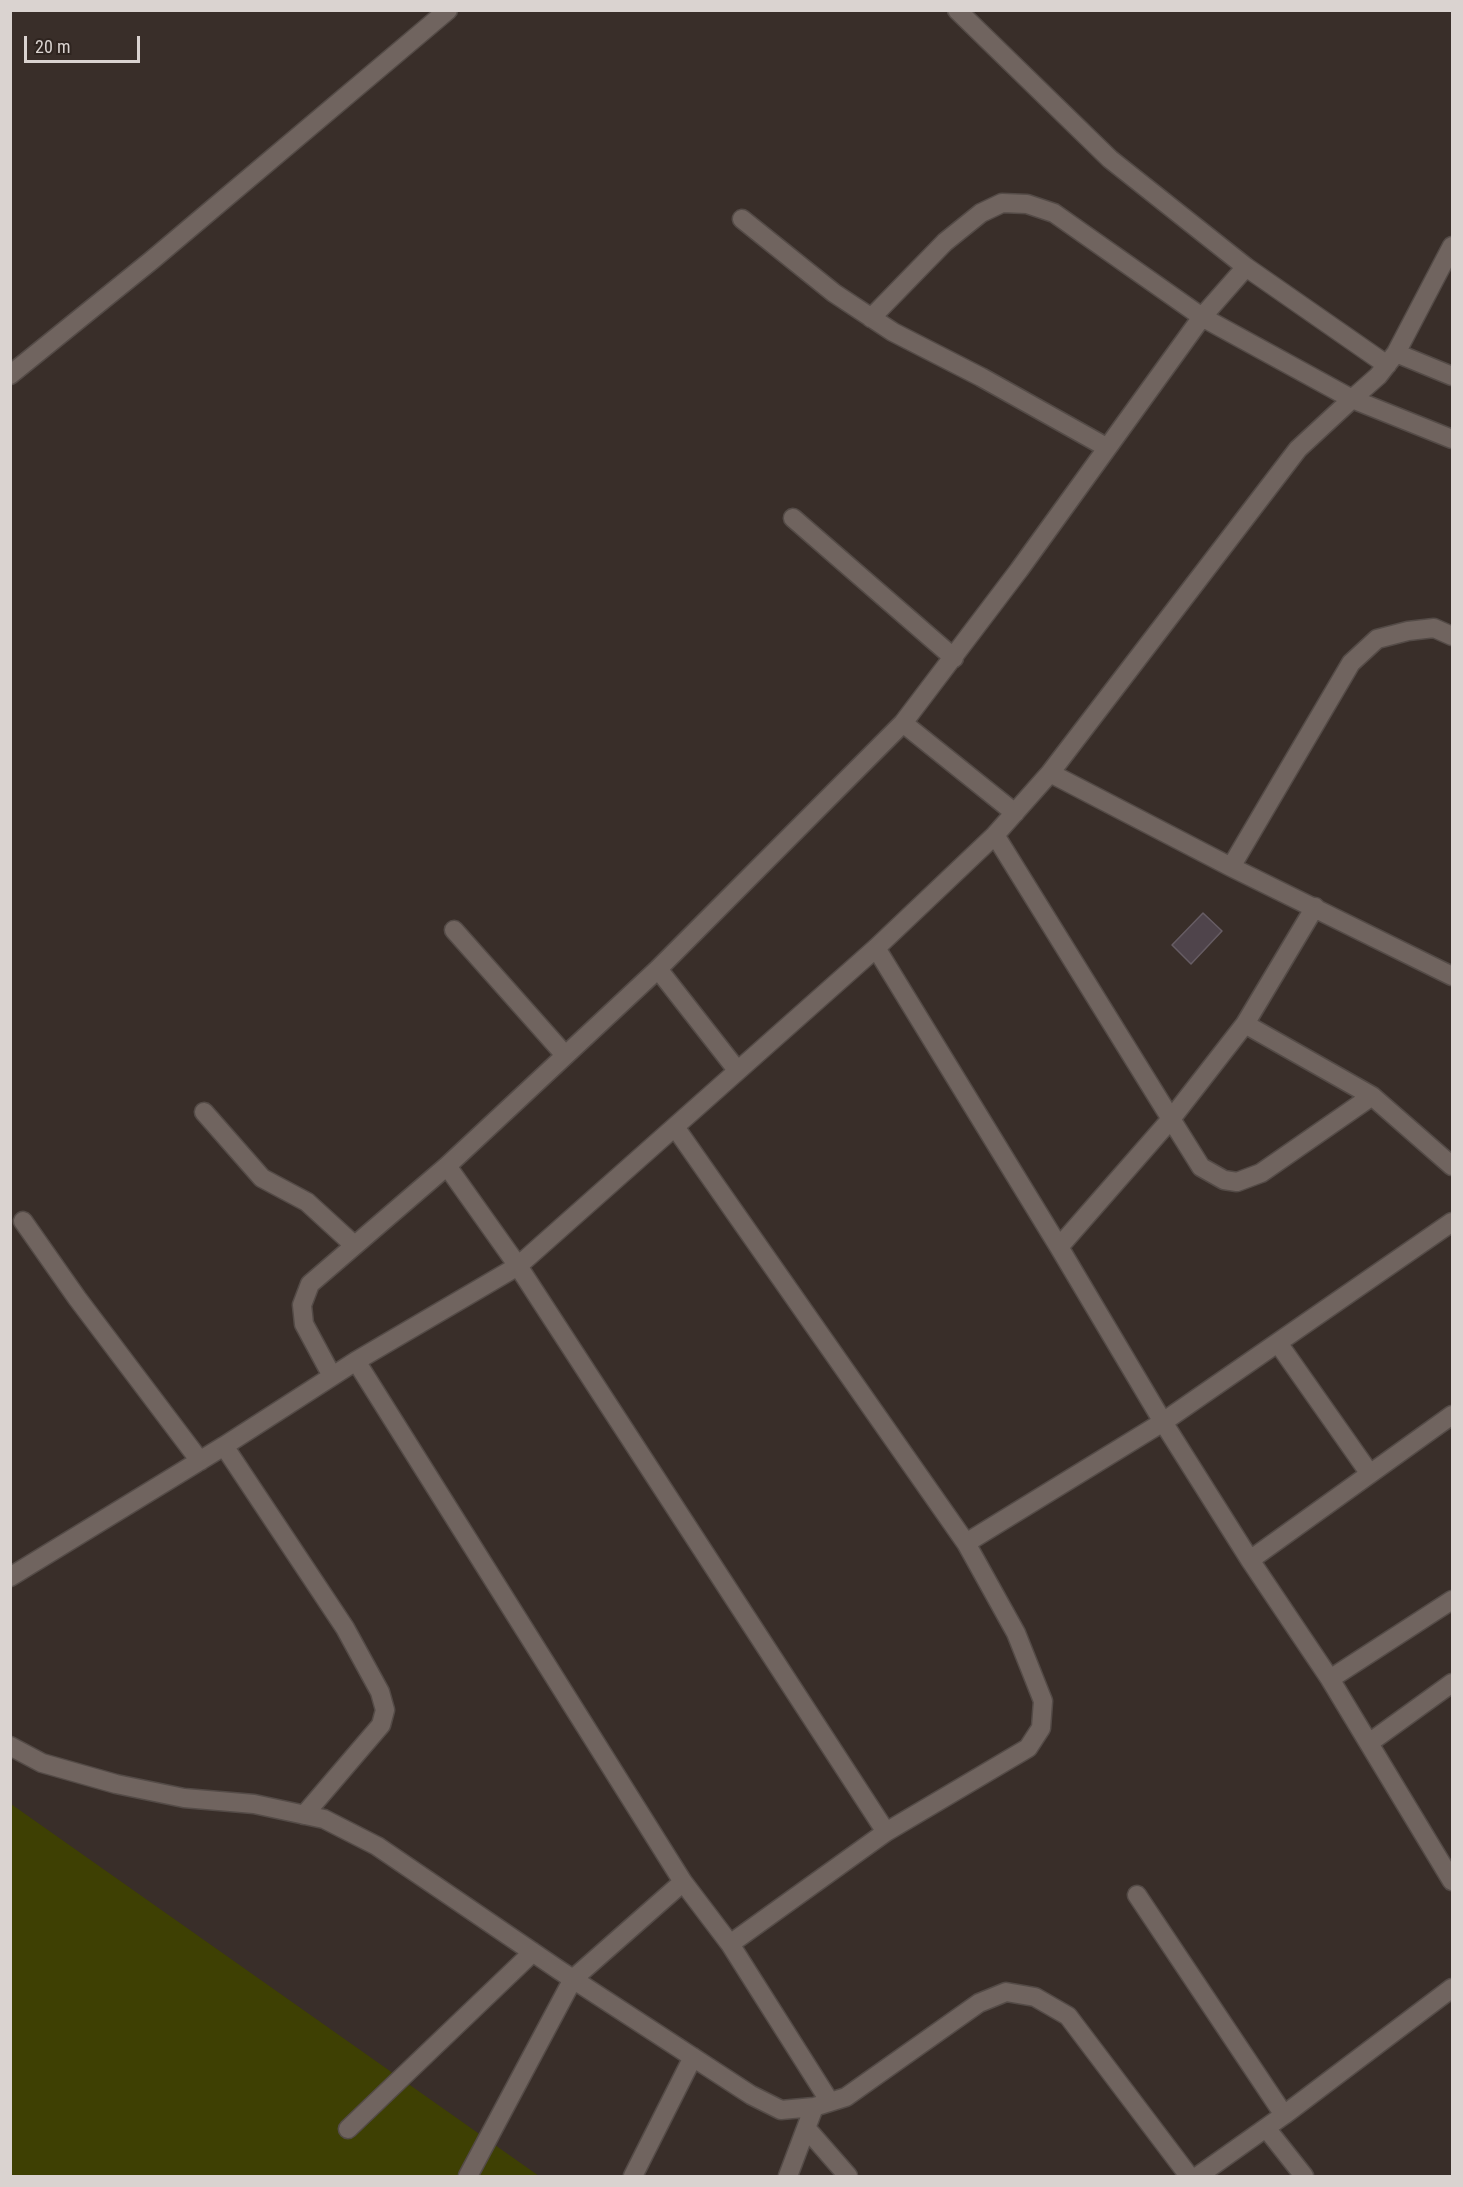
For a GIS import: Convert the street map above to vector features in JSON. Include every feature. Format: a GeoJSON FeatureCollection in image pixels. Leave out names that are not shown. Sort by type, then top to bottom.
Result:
{"type":"FeatureCollection","features":[{"type":"Feature","properties":{"kind":"street"},"geometry":{"type":"LineString","coordinates":[[10,375],[152,260],[448,10]]}},
{"type":"Feature","properties":{"kind":"street"},"geometry":{"type":"LineString","coordinates":[[957,10],[1110,159],[1246,267],[1391,359],[1452,376]]}},
{"type":"Feature","properties":{"kind":"street"},"geometry":{"type":"LineString","coordinates":[[871,318],[945,242],[981,213],[1002,203],[1027,204],[1054,213],[1202,317],[1352,399],[1452,439]]}},
{"type":"Feature","properties":{"kind":"street"},"geometry":{"type":"LineString","coordinates":[[742,219],[834,293],[893,332],[981,377],[1106,447]]}},
{"type":"Feature","properties":{"kind":"street"},"geometry":{"type":"LineString","coordinates":[[10,1577],[200,1461],[356,1361],[518,1266],[876,948],[995,835],[1050,773],[1298,448],[1352,399],[1391,359],[1452,246]]}},
{"type":"Feature","properties":{"kind":"street"},"geometry":{"type":"LineString","coordinates":[[332,1376],[304,1324],[302,1305],[310,1284],[447,1166],[658,969],[903,723],[954,658],[1202,317],[1246,267]]}},
{"type":"Feature","properties":{"kind":"street"},"geometry":{"type":"LineString","coordinates":[[793,518],[954,658]]}},
{"type":"Feature","properties":{"kind":"street"},"geometry":{"type":"LineString","coordinates":[[1231,867],[1351,663],[1377,639],[1408,631],[1434,628],[1452,636]]}},
{"type":"Feature","properties":{"kind":"street"},"geometry":{"type":"LineString","coordinates":[[903,723],[1015,813]]}},
{"type":"Feature","properties":{"kind":"street"},"geometry":{"type":"LineString","coordinates":[[1050,773],[1231,867],[1452,976]]}},
{"type":"Feature","properties":{"kind":"street"},"geometry":{"type":"LineString","coordinates":[[995,835],[1202,1167],[1224,1180],[1237,1182],[1261,1173],[1372,1096]]}},
{"type":"Feature","properties":{"kind":"street"},"geometry":{"type":"LineString","coordinates":[[1059,1247],[1171,1119],[1245,1024],[1315,908]]}},
{"type":"Feature","properties":{"kind":"street"},"geometry":{"type":"LineString","coordinates":[[454,930],[565,1056]]}},
{"type":"Feature","properties":{"kind":"street"},"geometry":{"type":"LineString","coordinates":[[876,948],[1163,1422],[1250,1560],[1366,1736],[1452,1881]]}},
{"type":"Feature","properties":{"kind":"street"},"geometry":{"type":"LineString","coordinates":[[658,969],[737,1070]]}},
{"type":"Feature","properties":{"kind":"street"},"geometry":{"type":"LineString","coordinates":[[1245,1024],[1372,1096],[1452,1166]]}},
{"type":"Feature","properties":{"kind":"street"},"geometry":{"type":"LineString","coordinates":[[204,1112],[262,1179],[307,1202],[354,1245]]}},
{"type":"Feature","properties":{"kind":"street"},"geometry":{"type":"LineString","coordinates":[[675,1127],[966,1543],[1016,1633],[1043,1701],[1041,1728],[1028,1748],[886,1832],[730,1944]]}},
{"type":"Feature","properties":{"kind":"street"},"geometry":{"type":"LineString","coordinates":[[447,1166],[518,1266],[886,1832]]}},
{"type":"Feature","properties":{"kind":"street"},"geometry":{"type":"LineString","coordinates":[[23,1221],[77,1298],[200,1461]]}},
{"type":"Feature","properties":{"kind":"street"},"geometry":{"type":"LineString","coordinates":[[966,1543],[1163,1422],[1452,1222]]}},
{"type":"Feature","properties":{"kind":"street"},"geometry":{"type":"LineString","coordinates":[[1278,1343],[1370,1474]]}},
{"type":"Feature","properties":{"kind":"street"},"geometry":{"type":"LineString","coordinates":[[356,1361],[683,1882],[730,1944],[822,2104]]}},
{"type":"Feature","properties":{"kind":"street"},"geometry":{"type":"LineString","coordinates":[[1250,1560],[1452,1415]]}},
{"type":"Feature","properties":{"kind":"street"},"geometry":{"type":"LineString","coordinates":[[224,1446],[345,1628],[380,1692],[385,1710],[381,1725],[304,1815]]}},
{"type":"Feature","properties":{"kind":"street"},"geometry":{"type":"LineString","coordinates":[[1334,1686],[1452,1600]]}},
{"type":"Feature","properties":{"kind":"street"},"geometry":{"type":"LineString","coordinates":[[1366,1736],[1452,1683]]}},
{"type":"Feature","properties":{"kind":"street"},"geometry":{"type":"LineString","coordinates":[[10,1746],[42,1763],[116,1784],[184,1798],[254,1804],[324,1819],[377,1846],[573,1979],[751,2095],[781,2110],[822,2104],[846,2097],[979,2003],[1006,1992],[1035,1996],[1068,2016],[1189,2176]]}},
{"type":"Feature","properties":{"kind":"street"},"geometry":{"type":"LineString","coordinates":[[468,2176],[573,1979],[683,1882]]}},
{"type":"Feature","properties":{"kind":"street"},"geometry":{"type":"LineString","coordinates":[[1137,1895],[1284,2115]]}},
{"type":"Feature","properties":{"kind":"street"},"geometry":{"type":"LineString","coordinates":[[348,2129],[532,1952]]}},
{"type":"Feature","properties":{"kind":"street"},"geometry":{"type":"LineString","coordinates":[[1198,2176],[1284,2115],[1452,1988]]}},
{"type":"Feature","properties":{"kind":"street"},"geometry":{"type":"LineString","coordinates":[[633,2176],[693,2057]]}},
{"type":"Feature","properties":{"kind":"street"},"geometry":{"type":"LineString","coordinates":[[788,2176],[806,2128],[822,2104]]}},
{"type":"Feature","properties":{"kind":"street"},"geometry":{"type":"LineString","coordinates":[[806,2128],[848,2176]]}},
{"type":"Feature","properties":{"kind":"street"},"geometry":{"type":"LineString","coordinates":[[1266,2128],[1304,2176]]}},
{"type":"Feature","properties":{"kind":"shaded area"},"geometry":{"type":"Polygon","coordinates":[[[11,1804],[539,2176],[11,2176],[11,1804]]]}},
{"type":"Feature","properties":{"kind":"building"},"geometry":{"type":"Polygon","coordinates":[[[1203,913],[1222,931],[1191,964],[1172,945],[1203,913]]]}}]}
